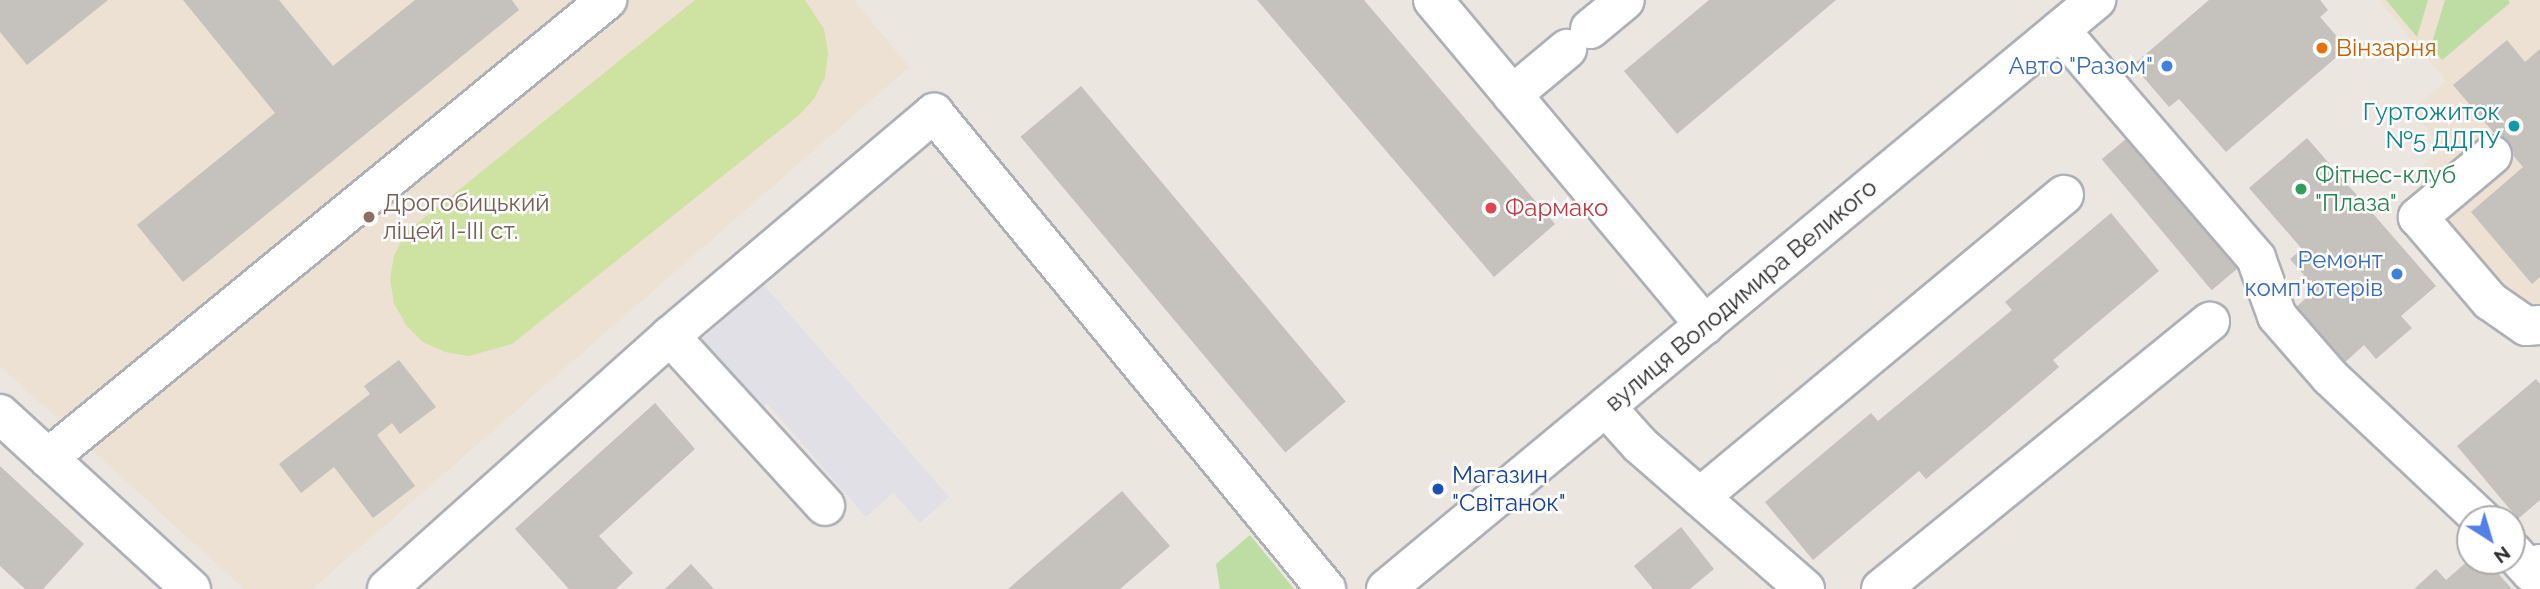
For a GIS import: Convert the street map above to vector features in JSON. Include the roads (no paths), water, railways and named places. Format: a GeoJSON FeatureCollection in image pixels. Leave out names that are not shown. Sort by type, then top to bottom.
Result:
{"type":"FeatureCollection","features":[{"type":"Feature","properties":{"kind":"street"},"geometry":{"type":"LineString","coordinates":[[48,458],[607,0]]}},
{"type":"Feature","properties":{"kind":"street"},"geometry":{"type":"LineString","coordinates":[[1433,0],[1704,325]]}},
{"type":"Feature","properties":{"kind":"street"},"geometry":{"type":"LineString","coordinates":[[1512,95],[1625,0]]}},
{"type":"Feature","properties":{"kind":"street","name":"вулиця Володимира Великого"},"geometry":{"type":"LineString","coordinates":[[1386,589],[2096,0]]}},
{"type":"Feature","properties":{"kind":"street"},"geometry":{"type":"LineString","coordinates":[[2060,30],[2256,258],[2277,316],[2330,377],[2466,505]]}},
{"type":"Feature","properties":{"kind":"street"},"geometry":{"type":"LineString","coordinates":[[387,589],[670,336],[934,113],[1326,589]]}},
{"type":"Feature","properties":{"kind":"street"},"geometry":{"type":"LineString","coordinates":[[2492,155],[2418,218],[2490,301],[2525,326],[2540,325]]}},
{"type":"Feature","properties":{"kind":"street"},"geometry":{"type":"LineString","coordinates":[[1700,497],[2064,195]]}},
{"type":"Feature","properties":{"kind":"street"},"geometry":{"type":"LineString","coordinates":[[1881,589],[2210,322]]}},
{"type":"Feature","properties":{"kind":"street"},"geometry":{"type":"LineString","coordinates":[[670,336],[825,506]]}},
{"type":"Feature","properties":{"kind":"street"},"geometry":{"type":"LineString","coordinates":[[1606,407],[1640,445],[1805,589]]}},
{"type":"Feature","properties":{"kind":"street"},"geometry":{"type":"LineString","coordinates":[[0,414],[191,589]]}},
{"type":"Feature","properties":{"kind":"street"},"geometry":{"type":"LineString","coordinates":[[2526,566],[2531,572],[2540,564]]}},
{"type":"Feature","properties":{"kind":"place","name":"Вінзарня"},"geometry":{"type":"Point","coordinates":[2322,48]}},
{"type":"Feature","properties":{"kind":"place","name":"Авто \"Разом\""},"geometry":{"type":"Point","coordinates":[2167,66]}},
{"type":"Feature","properties":{"kind":"place","name":"Гуртожиток №5 ДДПУ"},"geometry":{"type":"Point","coordinates":[2514,126]}},
{"type":"Feature","properties":{"kind":"place","name":"Фітнес-клуб \"Плаза\""},"geometry":{"type":"Point","coordinates":[2301,189]}},
{"type":"Feature","properties":{"kind":"place","name":"Фармако"},"geometry":{"type":"Point","coordinates":[1491,208]}},
{"type":"Feature","properties":{"kind":"place","name":"Дрогобицький ліцей І-ІІІ ст."},"geometry":{"type":"Point","coordinates":[369,217]}},
{"type":"Feature","properties":{"kind":"place","name":"Ремонт комп'ютерів"},"geometry":{"type":"Point","coordinates":[2397,274]}},
{"type":"Feature","properties":{"kind":"place","name":"Магазин \"Світанок\""},"geometry":{"type":"Point","coordinates":[1438,489]}}]}
